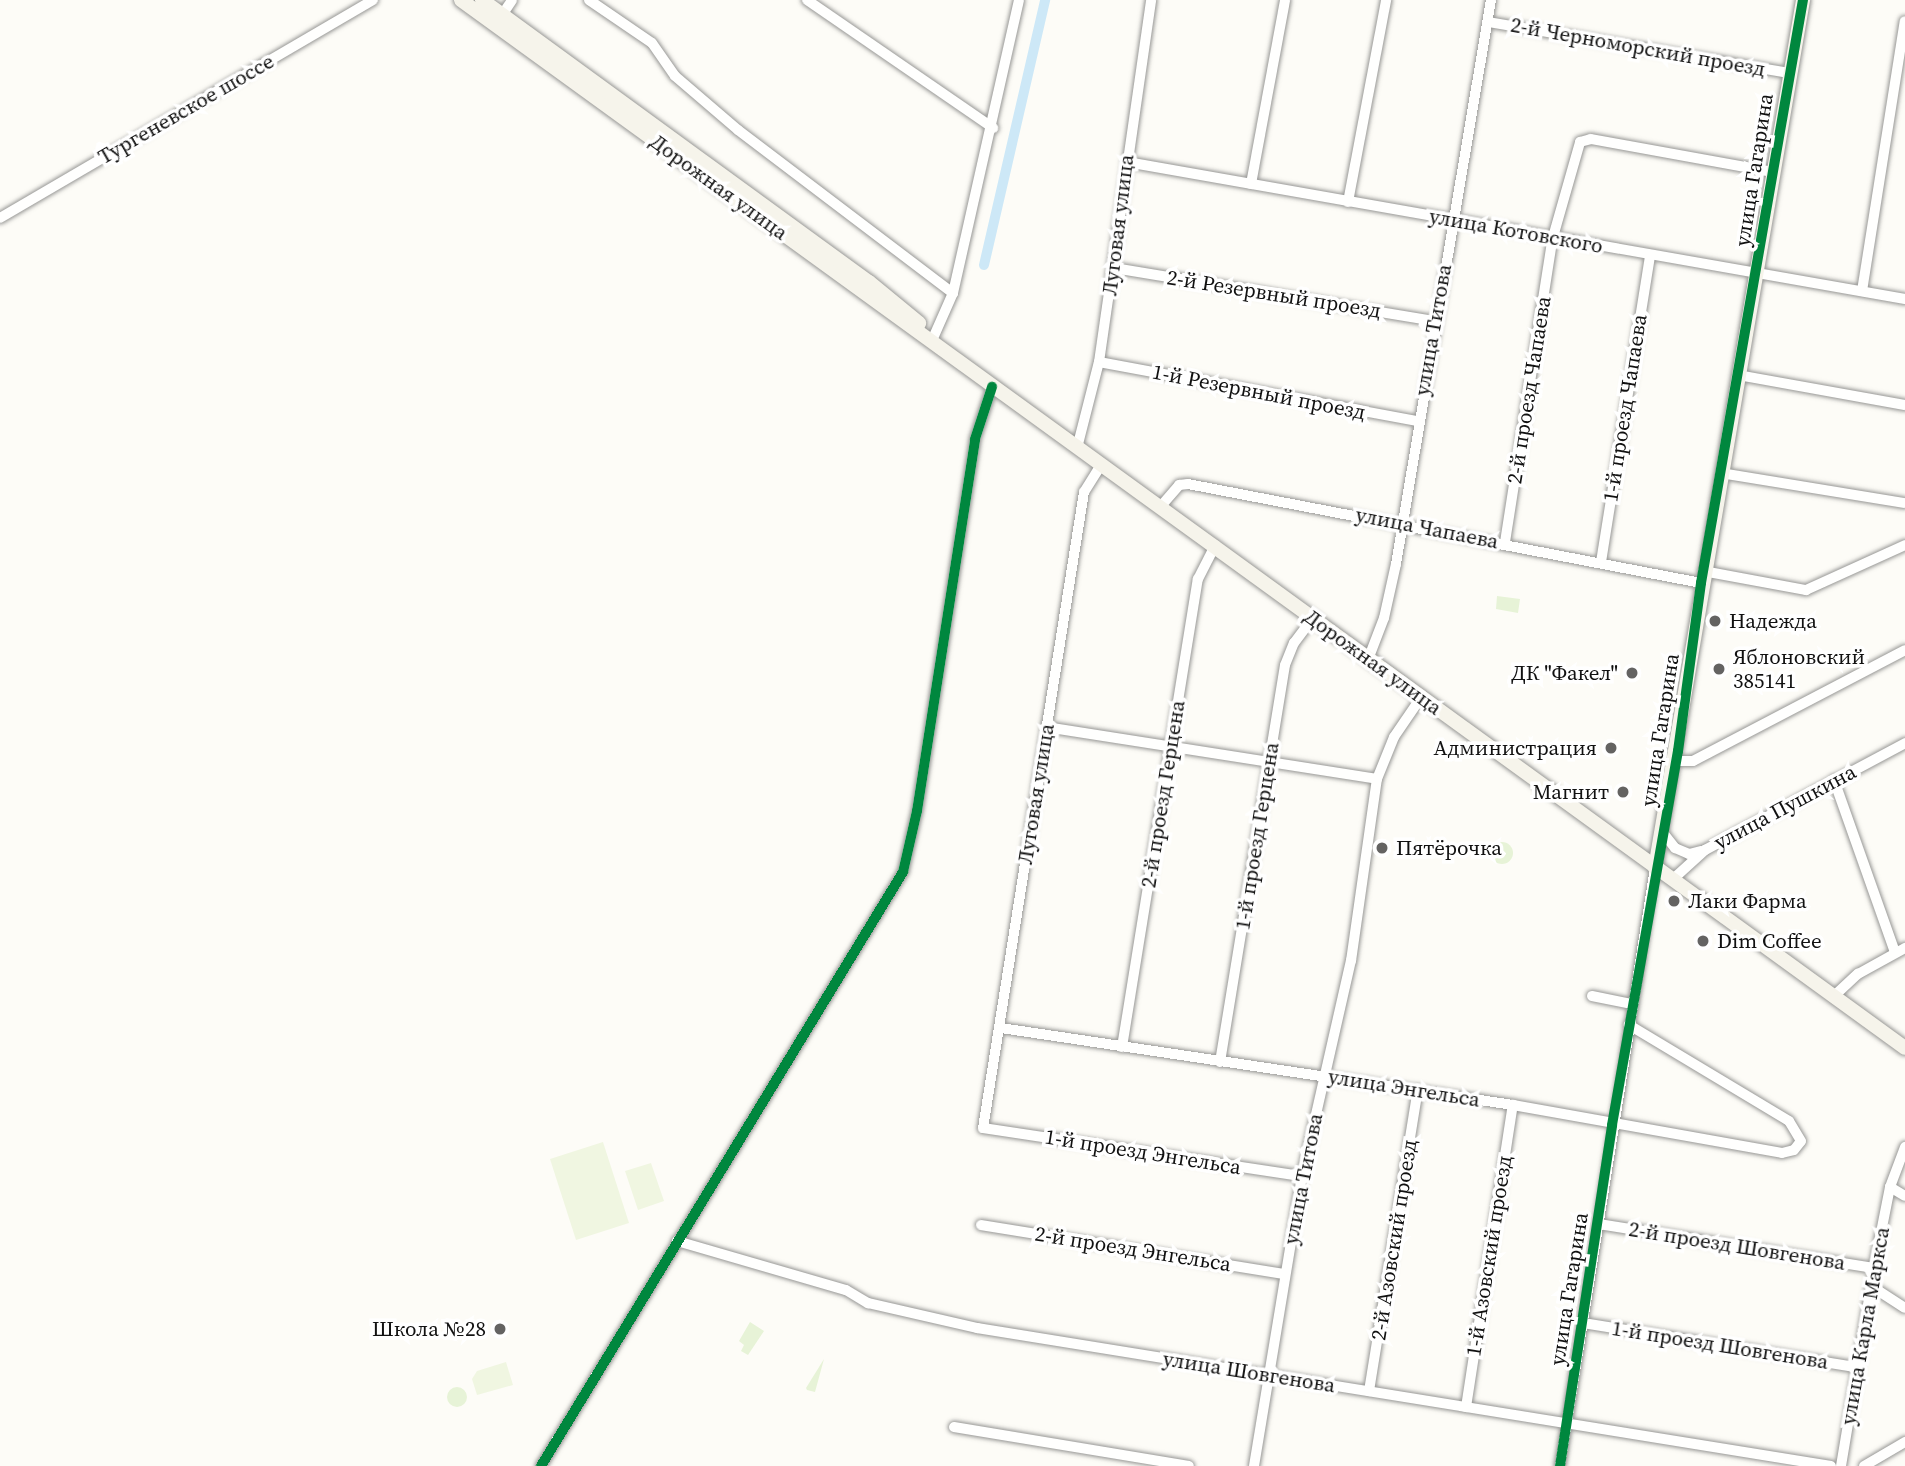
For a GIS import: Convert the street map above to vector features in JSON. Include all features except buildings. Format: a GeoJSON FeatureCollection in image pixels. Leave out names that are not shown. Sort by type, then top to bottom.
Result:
{"type":"FeatureCollection","features":[{"type":"Feature","properties":{"kind":"main road","name":"Дорожная улица"},"geometry":{"type":"LineString","coordinates":[[461,0],[1905,1048]]}},
{"type":"Feature","properties":{"kind":"main road","name":"Дорожная улица"},"geometry":{"type":"LineString","coordinates":[[482,0],[869,282],[977,376]]}},
{"type":"Feature","properties":{"kind":"main road","name":"улица Гагарина"},"geometry":{"type":"LineString","coordinates":[[1655,868],[1664,834],[1702,577],[1803,0]]}},
{"type":"Feature","properties":{"kind":"street","name":"Тургеневское шоссе"},"geometry":{"type":"LineString","coordinates":[[0,218],[373,0]]}},
{"type":"Feature","properties":{"kind":"street"},"geometry":{"type":"LineString","coordinates":[[502,15],[512,0]]}},
{"type":"Feature","properties":{"kind":"street"},"geometry":{"type":"LineString","coordinates":[[589,0],[652,43],[675,76],[738,130],[953,293]]}},
{"type":"Feature","properties":{"kind":"street"},"geometry":{"type":"LineString","coordinates":[[807,0],[993,128]]}},
{"type":"Feature","properties":{"kind":"street"},"geometry":{"type":"LineString","coordinates":[[934,336],[953,293],[993,128],[1019,0]]}},
{"type":"Feature","properties":{"kind":"street","name":"Луговая улица"},"geometry":{"type":"LineString","coordinates":[[1077,448],[1099,362],[1151,0]]}},
{"type":"Feature","properties":{"kind":"street"},"geometry":{"type":"LineString","coordinates":[[1251,184],[1285,0]]}},
{"type":"Feature","properties":{"kind":"street"},"geometry":{"type":"LineString","coordinates":[[1349,202],[1387,0]]}},
{"type":"Feature","properties":{"kind":"street","name":"улица Титова"},"geometry":{"type":"LineString","coordinates":[[1368,657],[1384,618],[1402,523],[1434,321],[1491,0]]}},
{"type":"Feature","properties":{"kind":"street"},"geometry":{"type":"LineString","coordinates":[[1861,291],[1905,21]]}},
{"type":"Feature","properties":{"kind":"street","name":"2-й Черноморский проезд"},"geometry":{"type":"LineString","coordinates":[[1488,22],[1789,73]]}},
{"type":"Feature","properties":{"kind":"street","name":"2-й проезд Чапаева"},"geometry":{"type":"LineString","coordinates":[[1505,542],[1553,237],[1577,147],[1584,139],[1772,172]]}},
{"type":"Feature","properties":{"kind":"street","name":"улица Котовского"},"geometry":{"type":"LineString","coordinates":[[1127,162],[1905,299]]}},
{"type":"Feature","properties":{"kind":"street","name":"1-й проезд Чапаева"},"geometry":{"type":"LineString","coordinates":[[1601,562],[1650,255]]}},
{"type":"Feature","properties":{"kind":"street","name":"2-й Резервный проезд"},"geometry":{"type":"LineString","coordinates":[[1114,268],[1434,321]]}},
{"type":"Feature","properties":{"kind":"street","name":"1-й Резервный проезд"},"geometry":{"type":"LineString","coordinates":[[1099,362],[1418,421]]}},
{"type":"Feature","properties":{"kind":"street"},"geometry":{"type":"LineString","coordinates":[[1738,375],[1905,405]]}},
{"type":"Feature","properties":{"kind":"street"},"geometry":{"type":"LineString","coordinates":[[541,1466],[903,873],[916,820],[975,439],[992,387]]}},
{"type":"Feature","properties":{"kind":"street","name":"Луговая улица"},"geometry":{"type":"LineString","coordinates":[[983,1128],[1084,492],[1101,466]]}},
{"type":"Feature","properties":{"kind":"street"},"geometry":{"type":"LineString","coordinates":[[1721,473],[1905,503]]}},
{"type":"Feature","properties":{"kind":"street","name":"улица Чапаева"},"geometry":{"type":"LineString","coordinates":[[1161,506],[1179,485],[1188,484],[1601,562],[1805,590],[1905,545]]}},
{"type":"Feature","properties":{"kind":"street","name":"2-й проезд Герцена"},"geometry":{"type":"LineString","coordinates":[[1122,1047],[1198,579],[1215,545]]}},
{"type":"Feature","properties":{"kind":"street","name":"1-й проезд Герцена"},"geometry":{"type":"LineString","coordinates":[[1220,1062],[1285,666],[1294,643],[1313,618]]}},
{"type":"Feature","properties":{"kind":"street"},"geometry":{"type":"LineString","coordinates":[[1676,761],[1693,761],[1905,650]]}},
{"type":"Feature","properties":{"kind":"street","name":"улица Титова"},"geometry":{"type":"LineString","coordinates":[[1254,1466],[1303,1176],[1351,961],[1377,779],[1394,737],[1422,696]]}},
{"type":"Feature","properties":{"kind":"street"},"geometry":{"type":"LineString","coordinates":[[1046,727],[1377,779]]}},
{"type":"Feature","properties":{"kind":"street","name":"улица Пушкина"},"geometry":{"type":"LineString","coordinates":[[1672,880],[1704,850],[1905,743]]}},
{"type":"Feature","properties":{"kind":"street"},"geometry":{"type":"LineString","coordinates":[[1834,780],[1900,950],[1858,974],[1834,996]]}},
{"type":"Feature","properties":{"kind":"street"},"geometry":{"type":"LineString","coordinates":[[1664,834],[1675,848],[1689,854],[1704,850]]}},
{"type":"Feature","properties":{"kind":"street","name":"улица Гагарина"},"geometry":{"type":"LineString","coordinates":[[1560,1466],[1612,1125],[1655,868]]}},
{"type":"Feature","properties":{"kind":"street"},"geometry":{"type":"LineString","coordinates":[[1592,996],[1632,1004]]}},
{"type":"Feature","properties":{"kind":"street","name":"улица Энгельса"},"geometry":{"type":"LineString","coordinates":[[1001,1028],[1513,1105],[1612,1125],[1782,1153],[1794,1150],[1801,1141],[1789,1121],[1629,1025]]}},
{"type":"Feature","properties":{"kind":"street","name":"2-й Азовский проезд"},"geometry":{"type":"LineString","coordinates":[[1369,1391],[1418,1090]]}},
{"type":"Feature","properties":{"kind":"street","name":"1-й Азовский проезд"},"geometry":{"type":"LineString","coordinates":[[1466,1407],[1513,1105]]}},
{"type":"Feature","properties":{"kind":"street","name":"1-й проезд Энгельса"},"geometry":{"type":"LineString","coordinates":[[983,1128],[1303,1176]]}},
{"type":"Feature","properties":{"kind":"street","name":"улица Карла Маркса"},"geometry":{"type":"LineString","coordinates":[[1841,1466],[1874,1268],[1891,1187],[1905,1147]]}},
{"type":"Feature","properties":{"kind":"street"},"geometry":{"type":"LineString","coordinates":[[1891,1187],[1905,1196]]}},
{"type":"Feature","properties":{"kind":"street","name":"2-й проезд Шовгенова"},"geometry":{"type":"LineString","coordinates":[[1599,1224],[1874,1268]]}},
{"type":"Feature","properties":{"kind":"street","name":"2-й проезд Энгельса"},"geometry":{"type":"LineString","coordinates":[[981,1225],[1285,1274]]}},
{"type":"Feature","properties":{"kind":"street","name":"улица Шовгенова"},"geometry":{"type":"LineString","coordinates":[[677,1241],[846,1290],[868,1303],[977,1328],[1831,1466]]}},
{"type":"Feature","properties":{"kind":"street"},"geometry":{"type":"LineString","coordinates":[[1871,1286],[1905,1308]]}},
{"type":"Feature","properties":{"kind":"street","name":"1-й проезд Шовгенова"},"geometry":{"type":"LineString","coordinates":[[1583,1324],[1856,1367]]}},
{"type":"Feature","properties":{"kind":"street"},"geometry":{"type":"LineString","coordinates":[[954,1427],[1189,1466]]}},
{"type":"Feature","properties":{"kind":"street"},"geometry":{"type":"LineString","coordinates":[[1864,1466],[1905,1442]]}},
{"type":"Feature","properties":{"kind":"green space"},"geometry":{"type":"Polygon","coordinates":[[[1497,596],[1520,599],[1518,613],[1496,609],[1497,596]]]}},
{"type":"Feature","properties":{"kind":"green space"},"geometry":{"type":"Polygon","coordinates":[[[1502,842],[1510,845],[1513,853],[1510,861],[1502,864],[1494,861],[1491,853],[1494,845],[1502,842]]]}},
{"type":"Feature","properties":{"kind":"green space"},"geometry":{"type":"Polygon","coordinates":[[[603,1142],[629,1223],[576,1240],[550,1159],[603,1142]]]}},
{"type":"Feature","properties":{"kind":"green space"},"geometry":{"type":"Polygon","coordinates":[[[651,1163],[664,1201],[638,1210],[625,1171],[651,1163]]]}},
{"type":"Feature","properties":{"kind":"green space"},"geometry":{"type":"Polygon","coordinates":[[[750,1322],[764,1331],[748,1355],[741,1351],[744,1345],[739,1341],[750,1322]]]}},
{"type":"Feature","properties":{"kind":"green space"},"geometry":{"type":"Polygon","coordinates":[[[824,1359],[815,1392],[807,1390],[806,1388],[824,1359]]]}},
{"type":"Feature","properties":{"kind":"green space"},"geometry":{"type":"Polygon","coordinates":[[[506,1362],[513,1385],[477,1395],[472,1379],[477,1371],[506,1362]]]}},
{"type":"Feature","properties":{"kind":"green space"},"geometry":{"type":"Polygon","coordinates":[[[457,1387],[464,1390],[467,1397],[464,1404],[457,1407],[450,1404],[447,1397],[450,1390],[457,1387]]]}},
{"type":"Feature","properties":{"kind":"waterway"},"geometry":{"type":"LineString","coordinates":[[984,265],[1045,0]]}},
{"type":"Feature","properties":{"kind":"cycle path"},"geometry":{"type":"LineString","coordinates":[[1560,1466],[1612,1125],[1678,751],[1701,583],[1803,0]]}},
{"type":"Feature","properties":{"kind":"cycle path"},"geometry":{"type":"LineString","coordinates":[[541,1466],[903,872],[917,811],[975,439],[992,387]]}},
{"type":"Feature","properties":{"kind":"place","name":"Надежда"},"geometry":{"type":"Point","coordinates":[1715,621]}},
{"type":"Feature","properties":{"kind":"place","name":"Яблоновский 385141"},"geometry":{"type":"Point","coordinates":[1719,669]}},
{"type":"Feature","properties":{"kind":"place","name":"ДК \"Факел\""},"geometry":{"type":"Point","coordinates":[1632,673]}},
{"type":"Feature","properties":{"kind":"place","name":"Администрация"},"geometry":{"type":"Point","coordinates":[1611,748]}},
{"type":"Feature","properties":{"kind":"place","name":"Магнит"},"geometry":{"type":"Point","coordinates":[1623,792]}},
{"type":"Feature","properties":{"kind":"place","name":"Пятёрочка"},"geometry":{"type":"Point","coordinates":[1382,848]}},
{"type":"Feature","properties":{"kind":"place","name":"Лаки Фарма"},"geometry":{"type":"Point","coordinates":[1674,901]}},
{"type":"Feature","properties":{"kind":"place","name":"Dim Coffee"},"geometry":{"type":"Point","coordinates":[1703,941]}},
{"type":"Feature","properties":{"kind":"place","name":"Школа №28"},"geometry":{"type":"Point","coordinates":[500,1329]}}]}
